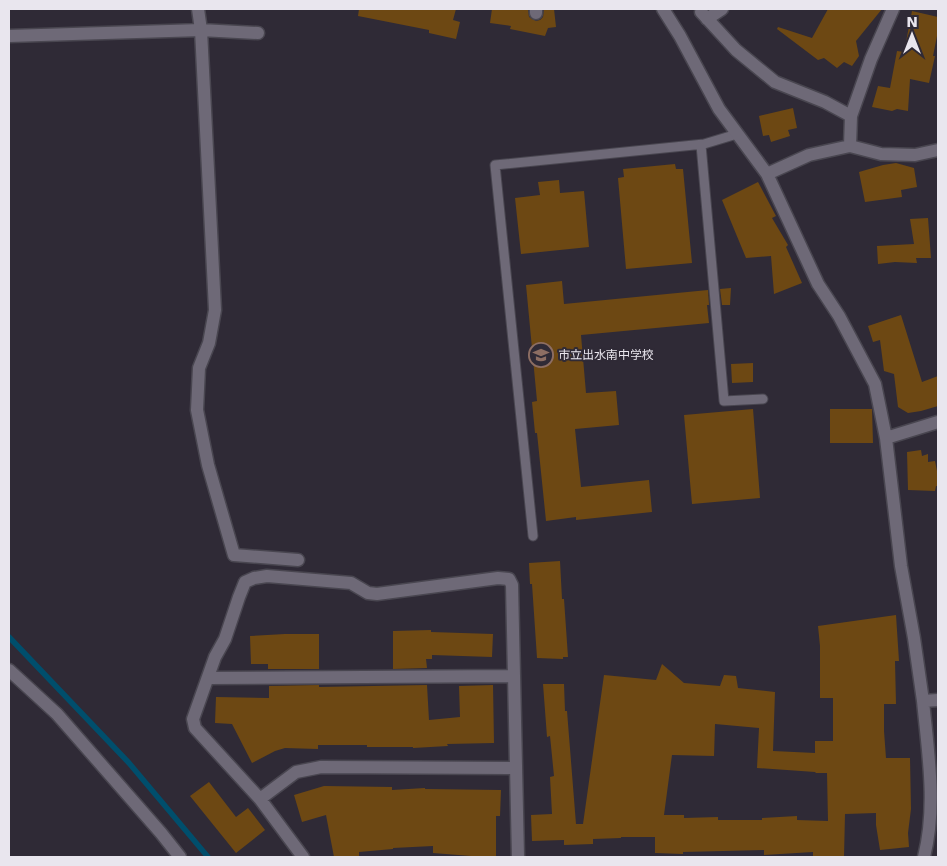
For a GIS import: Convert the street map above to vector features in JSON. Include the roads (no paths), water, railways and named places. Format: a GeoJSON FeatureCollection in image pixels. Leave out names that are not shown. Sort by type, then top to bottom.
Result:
{"type":"FeatureCollection","features":[{"type":"Feature","properties":{"kind":"street"},"geometry":{"type":"LineString","coordinates":[[198,9],[201,30],[215,310],[209,342],[199,368],[197,410],[208,464],[234,555],[298,560]]}},
{"type":"Feature","properties":{"kind":"street"},"geometry":{"type":"LineString","coordinates":[[663,9],[680,36],[719,110],[767,174],[818,284],[840,316],[875,384],[886,438],[901,566],[923,701],[930,772],[930,822],[928,843],[924,857]]}},
{"type":"Feature","properties":{"kind":"street"},"geometry":{"type":"LineString","coordinates":[[722,9],[704,15],[736,50],[775,82],[825,102],[851,116]]}},
{"type":"Feature","properties":{"kind":"street"},"geometry":{"type":"LineString","coordinates":[[850,146],[851,116],[871,60],[893,9]]}},
{"type":"Feature","properties":{"kind":"street"},"geometry":{"type":"LineString","coordinates":[[9,36],[201,30],[258,33]]}},
{"type":"Feature","properties":{"kind":"street"},"geometry":{"type":"LineString","coordinates":[[767,174],[809,155],[850,146],[881,154],[915,155],[938,150]]}},
{"type":"Feature","properties":{"kind":"street"},"geometry":{"type":"LineString","coordinates":[[886,438],[938,422]]}},
{"type":"Feature","properties":{"kind":"street"},"geometry":{"type":"LineString","coordinates":[[303,857],[260,799],[195,728],[193,719],[215,658],[225,639],[245,582],[267,576],[351,583],[368,592],[377,594],[498,578],[509,579],[512,585],[518,857]]}},
{"type":"Feature","properties":{"kind":"street"},"geometry":{"type":"LineString","coordinates":[[9,670],[57,714],[180,857]]}},
{"type":"Feature","properties":{"kind":"street"},"geometry":{"type":"LineString","coordinates":[[208,678],[514,676]]}},
{"type":"Feature","properties":{"kind":"street"},"geometry":{"type":"LineString","coordinates":[[923,701],[938,700]]}},
{"type":"Feature","properties":{"kind":"street"},"geometry":{"type":"LineString","coordinates":[[260,799],[296,772],[321,767],[515,768]]}},
{"type":"Feature","properties":{"kind":"lane"},"geometry":{"type":"LineString","coordinates":[[533,536],[495,164],[701,145],[738,134]]}},
{"type":"Feature","properties":{"kind":"lane"},"geometry":{"type":"LineString","coordinates":[[701,145],[724,401],[763,399]]}},
{"type":"Feature","properties":{"kind":"waterway"},"geometry":{"type":"LineString","coordinates":[[9,637],[129,763],[208,857]]}},
{"type":"Feature","properties":{"kind":"place","name":"市立出水南中学校"},"geometry":{"type":"Point","coordinates":[541,355]}}]}
